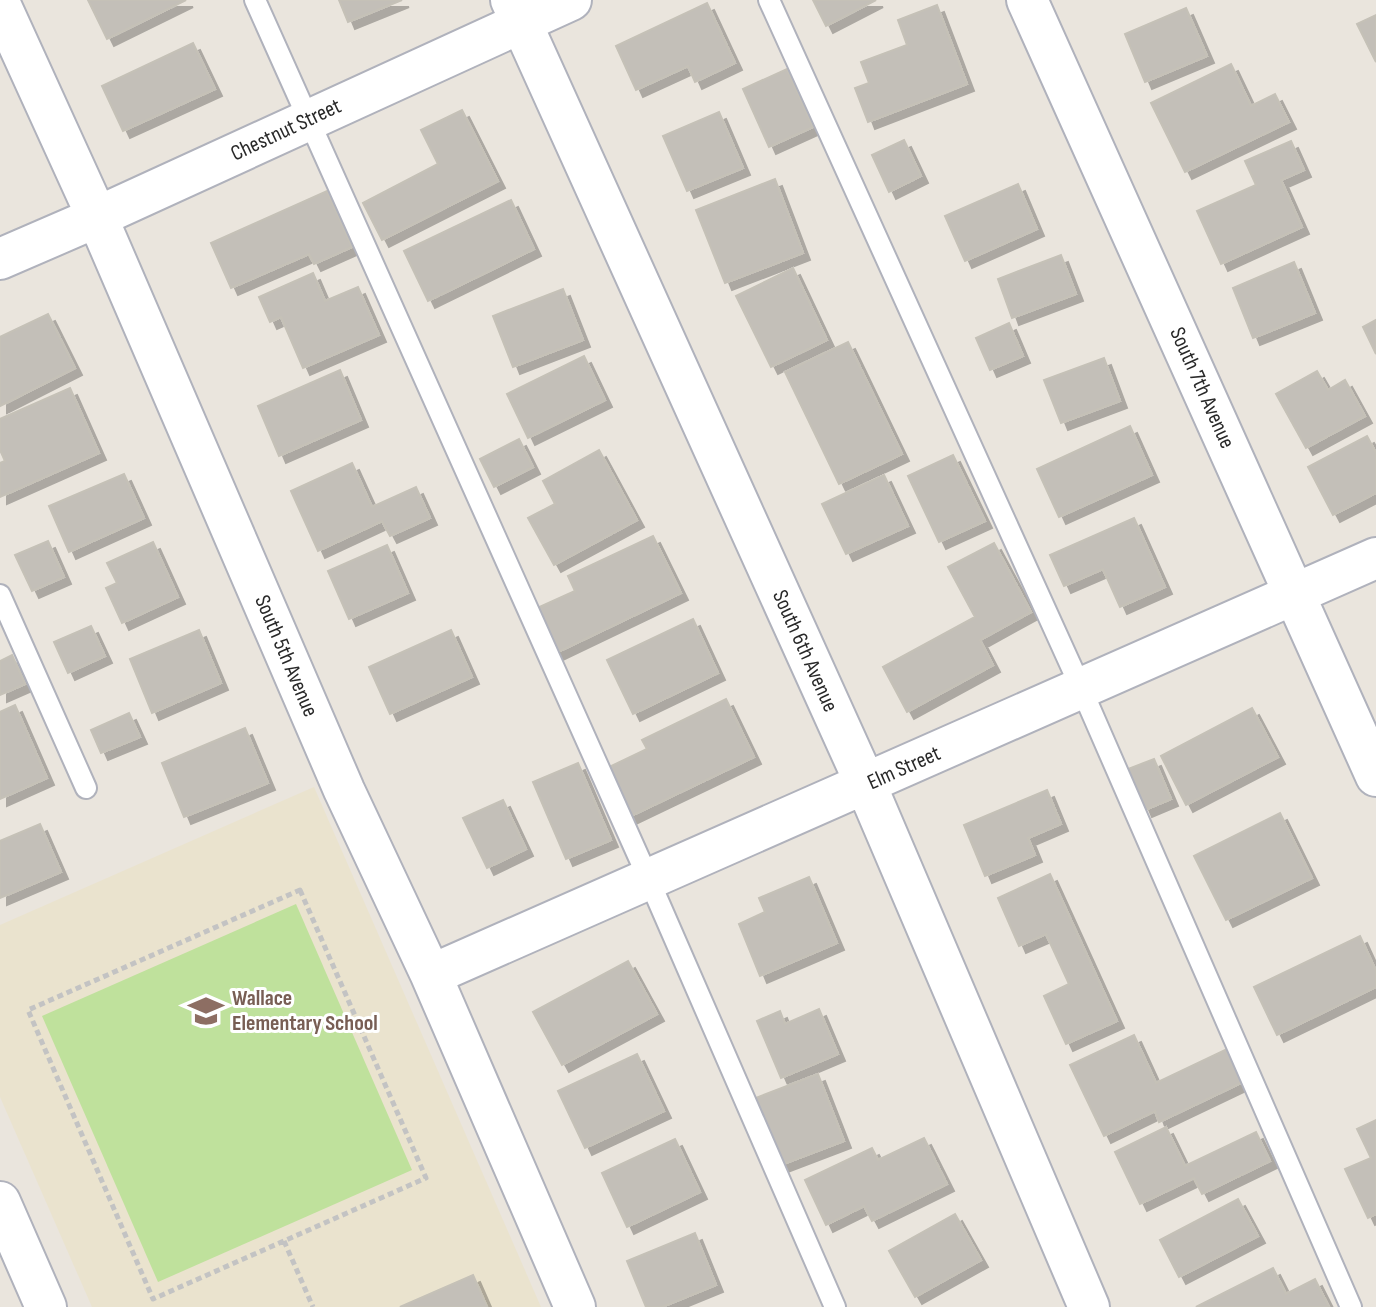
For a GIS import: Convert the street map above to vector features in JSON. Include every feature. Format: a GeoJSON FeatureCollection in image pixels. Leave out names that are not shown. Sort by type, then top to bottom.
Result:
{"type":"FeatureCollection","features":[{"type":"Feature","properties":{"kind":"street","name":"Chestnut Street"},"geometry":{"type":"LineString","coordinates":[[0,259],[308,120],[516,11],[571,0]]}},
{"type":"Feature","properties":{"kind":"street","name":"South 7th Avenue"},"geometry":{"type":"LineString","coordinates":[[1027,0],[1376,776]]}},
{"type":"Feature","properties":{"kind":"street","name":"South 5th Avenue"},"geometry":{"type":"LineString","coordinates":[[0,4],[97,217],[344,790],[431,975],[575,1307]]}},
{"type":"Feature","properties":{"kind":"street","name":"South 6th Avenue"},"geometry":{"type":"LineString","coordinates":[[516,11],[866,785],[1089,1307]]}},
{"type":"Feature","properties":{"kind":"street","name":"Elm Street"},"geometry":{"type":"LineString","coordinates":[[431,975],[1376,558]]}},
{"type":"Feature","properties":{"kind":"street"},"geometry":{"type":"LineString","coordinates":[[0,1202],[46,1307]]}},
{"type":"Feature","properties":{"kind":"lane"},"geometry":{"type":"LineString","coordinates":[[255,0],[649,880],[835,1307]]}},
{"type":"Feature","properties":{"kind":"lane"},"geometry":{"type":"LineString","coordinates":[[769,0],[1081,688],[1351,1307]]}},
{"type":"Feature","properties":{"kind":"lane"},"geometry":{"type":"LineString","coordinates":[[0,595],[86,788]]}},
{"type":"Feature","properties":{"kind":"path"},"geometry":{"type":"LineString","coordinates":[[300,890],[426,1178],[284,1241],[153,1299],[28,1010],[300,890]]}},
{"type":"Feature","properties":{"kind":"path"},"geometry":{"type":"LineString","coordinates":[[284,1241],[313,1307]]}},
{"type":"Feature","properties":{"kind":"shaded area","name":"Wallace Elementary School"},"geometry":{"type":"Polygon","coordinates":[[[314,787],[541,1307],[92,1307],[0,1097],[0,925],[314,787]]]}},
{"type":"Feature","properties":{"kind":"green space"},"geometry":{"type":"Polygon","coordinates":[[[296,904],[412,1170],[158,1282],[42,1016],[296,904]]]}},
{"type":"Feature","properties":{"kind":"building"},"geometry":{"type":"Polygon","coordinates":[[[88,0],[186,0],[107,39],[88,0]]]}},
{"type":"Feature","properties":{"kind":"building"},"geometry":{"type":"Polygon","coordinates":[[[339,0],[402,0],[348,22],[339,0]]]}},
{"type":"Feature","properties":{"kind":"building"},"geometry":{"type":"Polygon","coordinates":[[[813,0],[876,0],[826,26],[813,0]]]}},
{"type":"Feature","properties":{"kind":"building"},"geometry":{"type":"Polygon","coordinates":[[[707,3],[735,63],[695,82],[688,66],[636,90],[616,46],[707,3]]]}},
{"type":"Feature","properties":{"kind":"building"},"geometry":{"type":"Polygon","coordinates":[[[937,5],[967,84],[868,122],[855,88],[869,83],[861,62],[907,45],[898,20],[937,5]]]}},
{"type":"Feature","properties":{"kind":"building"},"geometry":{"type":"Polygon","coordinates":[[[1186,8],[1207,56],[1145,82],[1125,34],[1186,8]]]}},
{"type":"Feature","properties":{"kind":"building"},"geometry":{"type":"Polygon","coordinates":[[[1376,15],[1376,62],[1357,24],[1376,15]]]}},
{"type":"Feature","properties":{"kind":"building"},"geometry":{"type":"Polygon","coordinates":[[[193,43],[215,89],[123,131],[102,86],[193,43]]]}},
{"type":"Feature","properties":{"kind":"building"},"geometry":{"type":"Polygon","coordinates":[[[1231,64],[1251,106],[1275,94],[1289,122],[1185,172],[1151,103],[1231,64]]]}},
{"type":"Feature","properties":{"kind":"building"},"geometry":{"type":"Polygon","coordinates":[[[787,69],[813,127],[769,147],[743,89],[787,69]]]}},
{"type":"Feature","properties":{"kind":"building"},"geometry":{"type":"Polygon","coordinates":[[[462,110],[498,181],[382,240],[363,203],[438,164],[421,130],[462,110]]]}},
{"type":"Feature","properties":{"kind":"building"},"geometry":{"type":"Polygon","coordinates":[[[719,112],[743,168],[687,191],[663,136],[719,112]]]}},
{"type":"Feature","properties":{"kind":"building"},"geometry":{"type":"Polygon","coordinates":[[[904,140],[921,176],[889,192],[872,155],[904,140]]]}},
{"type":"Feature","properties":{"kind":"building"},"geometry":{"type":"Polygon","coordinates":[[[1291,141],[1304,170],[1281,180],[1302,227],[1221,264],[1197,211],[1256,185],[1245,161],[1291,141]]]}},
{"type":"Feature","properties":{"kind":"building"},"geometry":{"type":"Polygon","coordinates":[[[775,179],[803,253],[725,283],[696,210],[775,179]]]}},
{"type":"Feature","properties":{"kind":"building"},"geometry":{"type":"Polygon","coordinates":[[[1018,184],[1037,229],[965,261],[945,216],[1018,184]]]}},
{"type":"Feature","properties":{"kind":"building"},"geometry":{"type":"Polygon","coordinates":[[[327,191],[352,247],[314,264],[309,254],[231,288],[211,243],[327,191]]]}},
{"type":"Feature","properties":{"kind":"building"},"geometry":{"type":"Polygon","coordinates":[[[511,200],[534,249],[428,301],[404,251],[511,200]]]}},
{"type":"Feature","properties":{"kind":"building"},"geometry":{"type":"Polygon","coordinates":[[[1061,255],[1076,294],[1012,318],[998,279],[1061,255]]]}},
{"type":"Feature","properties":{"kind":"building"},"geometry":{"type":"Polygon","coordinates":[[[1294,262],[1315,313],[1253,338],[1233,288],[1294,262]]]}},
{"type":"Feature","properties":{"kind":"building"},"geometry":{"type":"Polygon","coordinates":[[[793,268],[827,340],[771,367],[736,296],[793,268]]]}},
{"type":"Feature","properties":{"kind":"building"},"geometry":{"type":"Polygon","coordinates":[[[313,273],[325,301],[358,287],[379,335],[303,368],[281,317],[270,322],[259,297],[313,273]]]}},
{"type":"Feature","properties":{"kind":"building"},"geometry":{"type":"Polygon","coordinates":[[[563,289],[583,340],[513,367],[493,316],[563,289]]]}},
{"type":"Feature","properties":{"kind":"building"},"geometry":{"type":"Polygon","coordinates":[[[48,314],[75,368],[0,406],[0,337],[48,314]]]}},
{"type":"Feature","properties":{"kind":"building"},"geometry":{"type":"Polygon","coordinates":[[[1376,320],[1376,354],[1363,327],[1376,320]]]}},
{"type":"Feature","properties":{"kind":"building"},"geometry":{"type":"Polygon","coordinates":[[[1009,323],[1023,356],[990,370],[976,338],[1009,323]]]}},
{"type":"Feature","properties":{"kind":"building"},"geometry":{"type":"Polygon","coordinates":[[[848,342],[902,454],[839,484],[785,372],[848,342]]]}},
{"type":"Feature","properties":{"kind":"building"},"geometry":{"type":"Polygon","coordinates":[[[584,356],[605,400],[528,438],[507,394],[584,356]]]}},
{"type":"Feature","properties":{"kind":"building"},"geometry":{"type":"Polygon","coordinates":[[[1104,358],[1120,401],[1061,423],[1044,380],[1104,358]]]}},
{"type":"Feature","properties":{"kind":"building"},"geometry":{"type":"Polygon","coordinates":[[[340,370],[361,420],[279,456],[258,406],[340,370]]]}},
{"type":"Feature","properties":{"kind":"building"},"geometry":{"type":"Polygon","coordinates":[[[1317,371],[1328,390],[1345,380],[1365,416],[1306,448],[1276,394],[1317,371]]]}},
{"type":"Feature","properties":{"kind":"building"},"geometry":{"type":"Polygon","coordinates":[[[70,388],[99,453],[0,497],[0,463],[5,461],[0,450],[0,419],[70,388]]]}},
{"type":"Feature","properties":{"kind":"building"},"geometry":{"type":"Polygon","coordinates":[[[1130,426],[1152,475],[1059,517],[1037,469],[1130,426]]]}},
{"type":"Feature","properties":{"kind":"building"},"geometry":{"type":"Polygon","coordinates":[[[1367,436],[1376,453],[1376,493],[1333,515],[1308,467],[1367,436]]]}},
{"type":"Feature","properties":{"kind":"building"},"geometry":{"type":"Polygon","coordinates":[[[519,439],[533,467],[494,487],[480,459],[519,439]]]}},
{"type":"Feature","properties":{"kind":"building"},"geometry":{"type":"Polygon","coordinates":[[[599,450],[637,520],[554,565],[528,518],[555,504],[543,481],[599,450]]]}},
{"type":"Feature","properties":{"kind":"building"},"geometry":{"type":"Polygon","coordinates":[[[953,455],[985,521],[939,542],[908,476],[953,455]]]}},
{"type":"Feature","properties":{"kind":"building"},"geometry":{"type":"Polygon","coordinates":[[[352,463],[372,507],[416,487],[430,518],[390,536],[382,521],[318,551],[291,491],[352,463]]]}},
{"type":"Feature","properties":{"kind":"building"},"geometry":{"type":"Polygon","coordinates":[[[124,474],[144,518],[69,552],[49,506],[124,474]]]}},
{"type":"Feature","properties":{"kind":"building"},"geometry":{"type":"Polygon","coordinates":[[[884,475],[908,526],[846,554],[822,504],[884,475]]]}},
{"type":"Feature","properties":{"kind":"building"},"geometry":{"type":"Polygon","coordinates":[[[1134,518],[1165,587],[1120,607],[1103,569],[1064,586],[1050,555],[1134,518]]]}},
{"type":"Feature","properties":{"kind":"building"},"geometry":{"type":"Polygon","coordinates":[[[653,536],[681,593],[556,653],[535,609],[575,591],[568,576],[653,536]]]}},
{"type":"Feature","properties":{"kind":"building"},"geometry":{"type":"Polygon","coordinates":[[[48,541],[64,577],[32,591],[15,555],[48,541]]]}},
{"type":"Feature","properties":{"kind":"building"},"geometry":{"type":"Polygon","coordinates":[[[153,542],[178,597],[122,623],[106,588],[117,583],[107,563],[153,542]]]}},
{"type":"Feature","properties":{"kind":"building"},"geometry":{"type":"Polygon","coordinates":[[[994,543],[1031,612],[980,640],[993,665],[907,712],[883,667],[975,617],[948,567],[994,543]]]}},
{"type":"Feature","properties":{"kind":"building"},"geometry":{"type":"Polygon","coordinates":[[[387,545],[408,593],[349,619],[328,571],[387,545]]]}},
{"type":"Feature","properties":{"kind":"building"},"geometry":{"type":"Polygon","coordinates":[[[693,619],[718,673],[633,714],[607,660],[693,619]]]}},
{"type":"Feature","properties":{"kind":"building"},"geometry":{"type":"Polygon","coordinates":[[[91,626],[105,656],[68,673],[54,642],[91,626]]]}},
{"type":"Feature","properties":{"kind":"building"},"geometry":{"type":"Polygon","coordinates":[[[199,630],[221,683],[152,713],[130,659],[199,630]]]}},
{"type":"Feature","properties":{"kind":"building"},"geometry":{"type":"Polygon","coordinates":[[[451,630],[472,677],[390,714],[369,667],[451,630]]]}},
{"type":"Feature","properties":{"kind":"building"},"geometry":{"type":"Polygon","coordinates":[[[12,655],[25,684],[0,695],[0,661],[12,655]]]}},
{"type":"Feature","properties":{"kind":"building"},"geometry":{"type":"Polygon","coordinates":[[[726,699],[754,757],[629,817],[605,769],[647,749],[642,740],[726,699]]]}},
{"type":"Feature","properties":{"kind":"building"},"geometry":{"type":"Polygon","coordinates":[[[15,705],[47,778],[0,799],[0,712],[15,705]]]}},
{"type":"Feature","properties":{"kind":"building"},"geometry":{"type":"Polygon","coordinates":[[[1252,708],[1278,757],[1186,805],[1161,756],[1252,708]]]}},
{"type":"Feature","properties":{"kind":"building"},"geometry":{"type":"Polygon","coordinates":[[[129,713],[140,737],[101,753],[91,730],[129,713]]]}},
{"type":"Feature","properties":{"kind":"building"},"geometry":{"type":"Polygon","coordinates":[[[245,728],[268,783],[184,817],[162,763],[245,728]]]}},
{"type":"Feature","properties":{"kind":"building"},"geometry":{"type":"Polygon","coordinates":[[[1154,759],[1171,799],[1145,810],[1128,769],[1154,759]]]}},
{"type":"Feature","properties":{"kind":"building"},"geometry":{"type":"Polygon","coordinates":[[[578,763],[611,840],[566,859],[533,782],[578,763]]]}},
{"type":"Feature","properties":{"kind":"building"},"geometry":{"type":"Polygon","coordinates":[[[1047,790],[1061,824],[1028,838],[1035,855],[985,876],[964,825],[1047,790]]]}},
{"type":"Feature","properties":{"kind":"building"},"geometry":{"type":"Polygon","coordinates":[[[503,800],[526,849],[487,868],[463,818],[503,800]]]}},
{"type":"Feature","properties":{"kind":"building"},"geometry":{"type":"Polygon","coordinates":[[[1280,813],[1312,878],[1226,920],[1194,856],[1280,813]]]}},
{"type":"Feature","properties":{"kind":"building"},"geometry":{"type":"Polygon","coordinates":[[[40,824],[61,872],[0,898],[0,841],[40,824]]]}},
{"type":"Feature","properties":{"kind":"building"},"geometry":{"type":"Polygon","coordinates":[[[1050,874],[1117,1021],[1066,1044],[1044,996],[1069,984],[1046,934],[1019,946],[998,898],[1050,874]]]}},
{"type":"Feature","properties":{"kind":"building"},"geometry":{"type":"Polygon","coordinates":[[[809,877],[837,943],[760,976],[739,924],[765,912],[759,898],[809,877]]]}},
{"type":"Feature","properties":{"kind":"building"},"geometry":{"type":"Polygon","coordinates":[[[1360,936],[1376,971],[1376,987],[1277,1035],[1254,987],[1360,936]]]}},
{"type":"Feature","properties":{"kind":"building"},"geometry":{"type":"Polygon","coordinates":[[[628,961],[657,1014],[562,1065],[533,1012],[628,961]]]}},
{"type":"Feature","properties":{"kind":"building"},"geometry":{"type":"Polygon","coordinates":[[[819,1009],[838,1054],[781,1078],[757,1021],[780,1011],[785,1024],[819,1009]]]}},
{"type":"Feature","properties":{"kind":"building"},"geometry":{"type":"Polygon","coordinates":[[[1134,1035],[1156,1083],[1227,1049],[1243,1082],[1159,1122],[1155,1111],[1104,1136],[1070,1065],[1134,1035]]]}},
{"type":"Feature","properties":{"kind":"building"},"geometry":{"type":"Polygon","coordinates":[[[637,1054],[664,1111],[585,1148],[558,1091],[637,1054]]]}},
{"type":"Feature","properties":{"kind":"building"},"geometry":{"type":"Polygon","coordinates":[[[818,1074],[844,1141],[773,1168],[748,1101],[818,1074]]]}},
{"type":"Feature","properties":{"kind":"building"},"geometry":{"type":"Polygon","coordinates":[[[1376,1120],[1376,1214],[1368,1218],[1345,1169],[1371,1158],[1357,1129],[1376,1120]]]}},
{"type":"Feature","properties":{"kind":"building"},"geometry":{"type":"Polygon","coordinates":[[[1166,1127],[1185,1166],[1256,1132],[1270,1161],[1202,1194],[1194,1178],[1140,1204],[1115,1152],[1166,1127]]]}},
{"type":"Feature","properties":{"kind":"building"},"geometry":{"type":"Polygon","coordinates":[[[924,1138],[947,1184],[872,1221],[864,1206],[826,1225],[805,1180],[872,1148],[878,1160],[924,1138]]]}},
{"type":"Feature","properties":{"kind":"building"},"geometry":{"type":"Polygon","coordinates":[[[675,1139],[700,1192],[627,1227],[602,1173],[675,1139]]]}},
{"type":"Feature","properties":{"kind":"building"},"geometry":{"type":"Polygon","coordinates":[[[1238,1199],[1258,1236],[1179,1277],[1160,1240],[1238,1199]]]}},
{"type":"Feature","properties":{"kind":"building"},"geometry":{"type":"Polygon","coordinates":[[[955,1214],[981,1260],[915,1297],[889,1251],[955,1214]]]}},
{"type":"Feature","properties":{"kind":"building"},"geometry":{"type":"Polygon","coordinates":[[[695,1233],[716,1285],[662,1307],[646,1307],[627,1261],[695,1233]]]}},
{"type":"Feature","properties":{"kind":"building"},"geometry":{"type":"Polygon","coordinates":[[[1273,1268],[1286,1294],[1315,1279],[1329,1307],[1196,1307],[1273,1268]]]}},
{"type":"Feature","properties":{"kind":"building"},"geometry":{"type":"Polygon","coordinates":[[[473,1275],[487,1307],[400,1307],[473,1275]]]}},
{"type":"Feature","properties":{"kind":"place","name":"Wallace Elementary School"},"geometry":{"type":"Point","coordinates":[206,1011]}}]}
